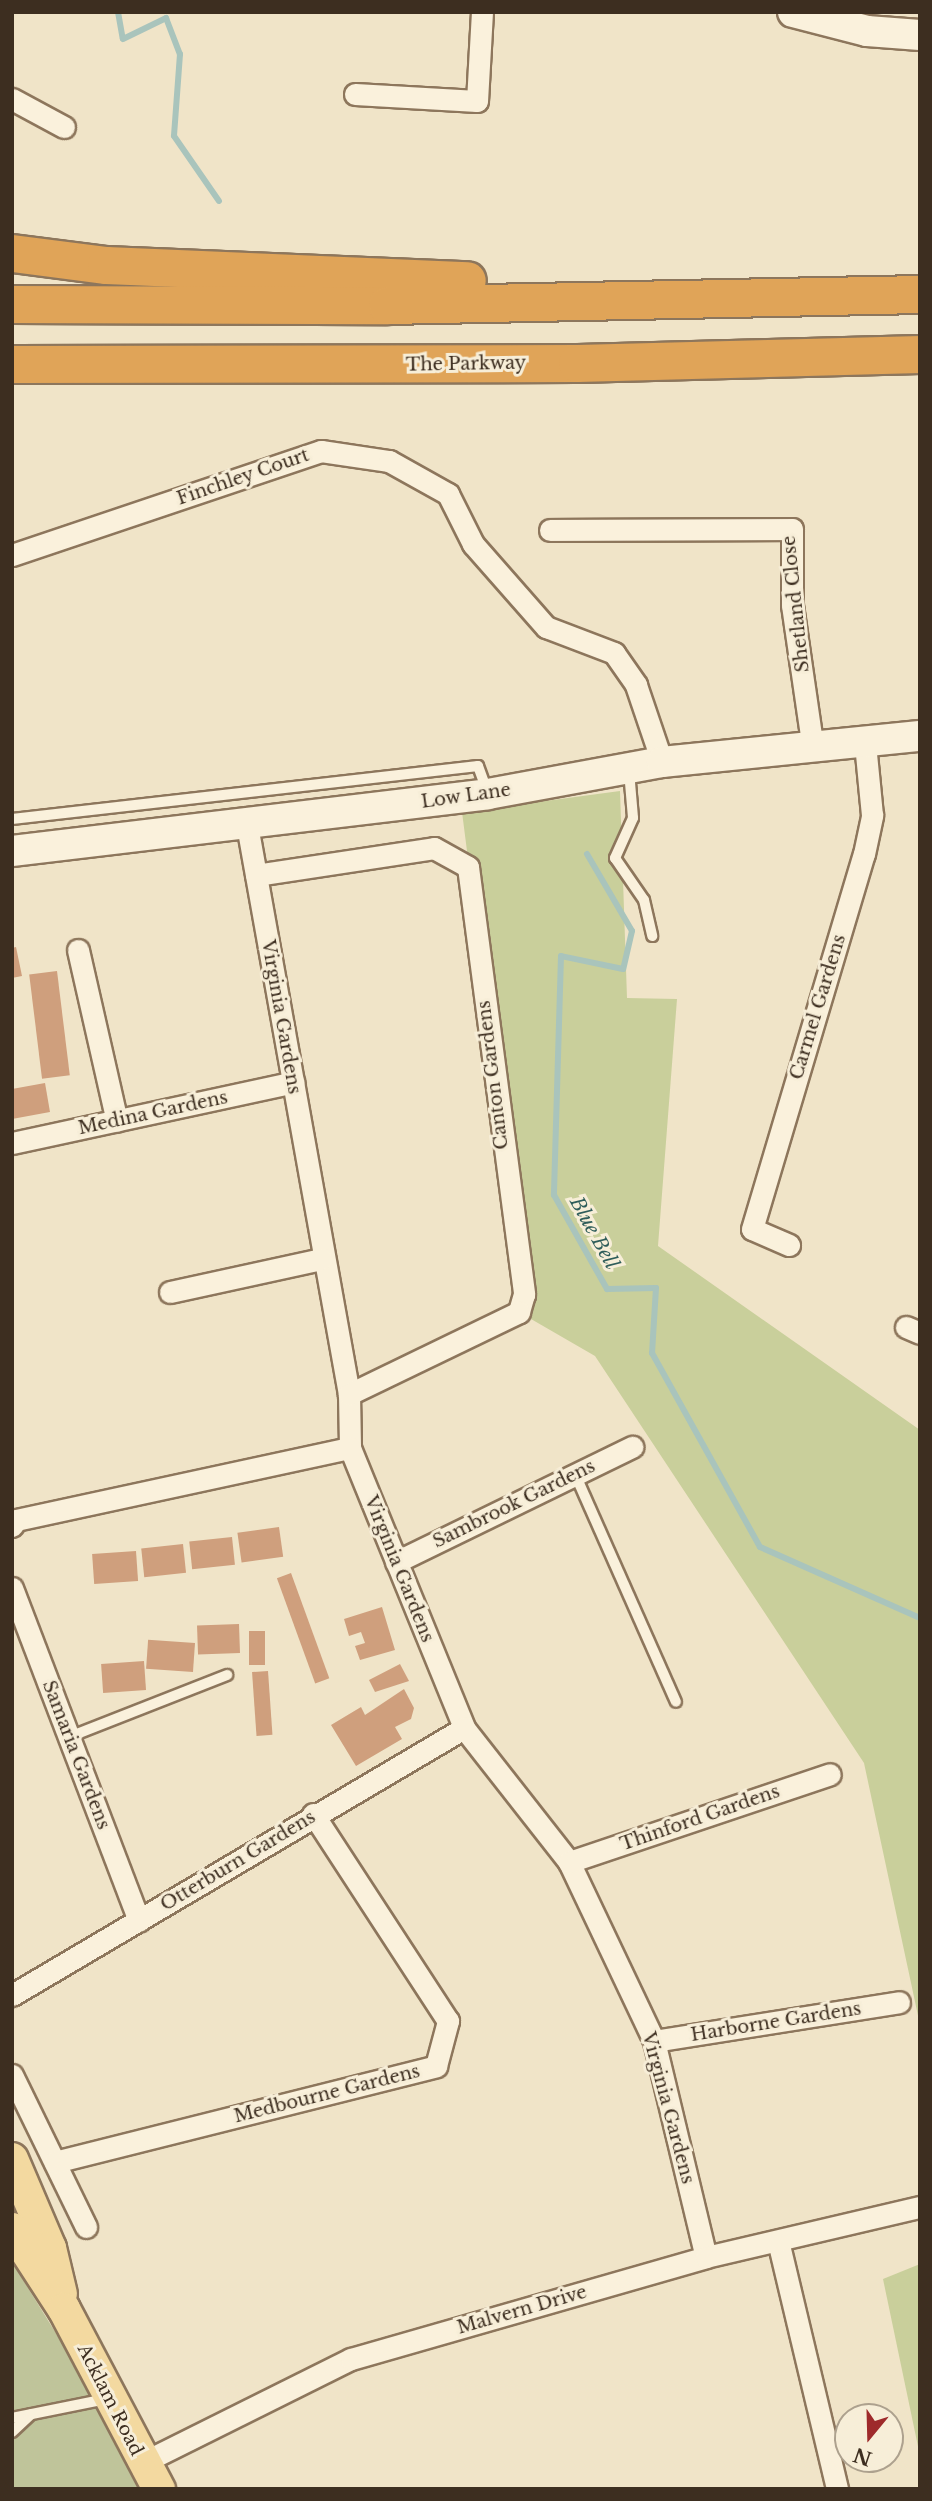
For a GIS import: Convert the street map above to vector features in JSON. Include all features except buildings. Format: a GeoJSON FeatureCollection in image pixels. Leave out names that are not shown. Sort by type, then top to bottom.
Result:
{"type":"FeatureCollection","features":[{"type":"Feature","properties":{"kind":"highway"},"geometry":{"type":"LineString","coordinates":[[12,253],[298,275],[687,281],[911,294]]}},
{"type":"Feature","properties":{"kind":"highway"},"geometry":{"type":"LineString","coordinates":[[12,304],[387,305],[911,294]]}},
{"type":"Feature","properties":{"kind":"highway","name":"The Parkway"},"geometry":{"type":"LineString","coordinates":[[12,366],[577,363],[920,354]]}},
{"type":"Feature","properties":{"kind":"main road"},"geometry":{"type":"LineString","coordinates":[[793,12],[867,31],[920,35]]}},
{"type":"Feature","properties":{"kind":"main road","name":"Low Lane"},"geometry":{"type":"LineString","coordinates":[[12,851],[488,794],[662,762],[813,749],[920,736]]}},
{"type":"Feature","properties":{"kind":"main road","name":"Acklam Road"},"geometry":{"type":"LineString","coordinates":[[12,2160],[50,2248],[64,2309]]}},
{"type":"Feature","properties":{"kind":"main road","name":"Acklam Road"},"geometry":{"type":"LineString","coordinates":[[14,2240],[64,2309],[150,2476]]}},
{"type":"Feature","properties":{"kind":"street"},"geometry":{"type":"LineString","coordinates":[[355,94],[477,102],[482,12]]}},
{"type":"Feature","properties":{"kind":"street"},"geometry":{"type":"LineString","coordinates":[[12,99],[64,127]]}},
{"type":"Feature","properties":{"kind":"street","name":"Finchley Court"},"geometry":{"type":"LineString","coordinates":[[12,555],[321,451],[389,461],[448,494],[473,544],[546,627],[614,653],[641,696],[662,762]]}},
{"type":"Feature","properties":{"kind":"street","name":"Shetland Close"},"geometry":{"type":"LineString","coordinates":[[550,530],[792,529],[792,605],[813,749]]}},
{"type":"Feature","properties":{"kind":"street","name":"Carmel Gardens"},"geometry":{"type":"LineString","coordinates":[[789,1245],[752,1229],[864,854],[872,815],[865,743]]}},
{"type":"Feature","properties":{"kind":"street","name":"Virginia Gardens"},"geometry":{"type":"LineString","coordinates":[[247,824],[321,1259],[349,1394],[350,1448],[464,1728],[569,1862],[654,2042],[706,2257]]}},
{"type":"Feature","properties":{"kind":"street","name":"Canton Gardens"},"geometry":{"type":"LineString","coordinates":[[256,875],[434,848],[468,867],[524,1294],[519,1312],[349,1394]]}},
{"type":"Feature","properties":{"kind":"street"},"geometry":{"type":"LineString","coordinates":[[78,950],[117,1121]]}},
{"type":"Feature","properties":{"kind":"street","name":"Medina Gardens"},"geometry":{"type":"LineString","coordinates":[[12,1143],[293,1082]]}},
{"type":"Feature","properties":{"kind":"street"},"geometry":{"type":"LineString","coordinates":[[170,1292],[321,1259]]}},
{"type":"Feature","properties":{"kind":"street","name":"Sambrook Gardens"},"geometry":{"type":"LineString","coordinates":[[396,1562],[632,1447]]}},
{"type":"Feature","properties":{"kind":"street"},"geometry":{"type":"LineString","coordinates":[[12,1527],[16,1520],[350,1448]]}},
{"type":"Feature","properties":{"kind":"street","name":"Samaria Gardens"},"geometry":{"type":"LineString","coordinates":[[12,1588],[139,1921]]}},
{"type":"Feature","properties":{"kind":"street","name":"Otterburn Gardens"},"geometry":{"type":"LineString","coordinates":[[12,1995],[313,1814],[464,1728]]}},
{"type":"Feature","properties":{"kind":"street","name":"Thinford Gardens"},"geometry":{"type":"LineString","coordinates":[[569,1862],[830,1774]]}},
{"type":"Feature","properties":{"kind":"street","name":"Medbourne Gardens"},"geometry":{"type":"LineString","coordinates":[[55,2162],[436,2066],[448,2021],[313,1814]]}},
{"type":"Feature","properties":{"kind":"street","name":"Harborne Gardens"},"geometry":{"type":"LineString","coordinates":[[654,2042],[899,2002]]}},
{"type":"Feature","properties":{"kind":"street"},"geometry":{"type":"LineString","coordinates":[[12,2075],[86,2227]]}},
{"type":"Feature","properties":{"kind":"street","name":"Malvern Drive"},"geometry":{"type":"LineString","coordinates":[[150,2476],[351,2359],[706,2257],[779,2245],[920,2207]]}},
{"type":"Feature","properties":{"kind":"street"},"geometry":{"type":"LineString","coordinates":[[779,2245],[836,2488]]}},
{"type":"Feature","properties":{"kind":"lane"},"geometry":{"type":"LineString","coordinates":[[12,819],[478,766],[488,794]]}},
{"type":"Feature","properties":{"kind":"lane"},"geometry":{"type":"LineString","coordinates":[[628,769],[632,818],[615,859],[643,900],[652,936]]}},
{"type":"Feature","properties":{"kind":"lane"},"geometry":{"type":"LineString","coordinates":[[575,1474],[676,1702]]}},
{"type":"Feature","properties":{"kind":"lane"},"geometry":{"type":"LineString","coordinates":[[69,1737],[227,1675]]}},
{"type":"Feature","properties":{"kind":"lane"},"geometry":{"type":"LineString","coordinates":[[12,2418],[109,2399]]}},
{"type":"Feature","properties":{"kind":"lane"},"geometry":{"type":"LineString","coordinates":[[12,2432],[32,2414]]}},
{"type":"Feature","properties":{"kind":"green space"},"geometry":{"type":"Polygon","coordinates":[[[620,791],[627,998],[677,999],[658,1246],[920,1430],[920,2025],[864,1763],[595,1356],[531,1319],[532,1284],[512,1202],[462,812],[620,791]]]}},
{"type":"Feature","properties":{"kind":"green space"},"geometry":{"type":"Polygon","coordinates":[[[12,2262],[152,2489],[12,2489],[12,2262]]]}},
{"type":"Feature","properties":{"kind":"green space"},"geometry":{"type":"Polygon","coordinates":[[[920,2264],[920,2456],[883,2279],[920,2264]]]}},
{"type":"Feature","properties":{"kind":"waterway"},"geometry":{"type":"LineString","coordinates":[[118,12],[123,39],[166,18],[180,54],[174,136],[219,201]]}},
{"type":"Feature","properties":{"kind":"waterway","name":"Blue Bell"},"geometry":{"type":"LineString","coordinates":[[587,854],[632,931],[623,969],[561,956],[554,1195],[607,1289],[656,1288],[652,1353],[760,1547],[920,1618]]}}]}
